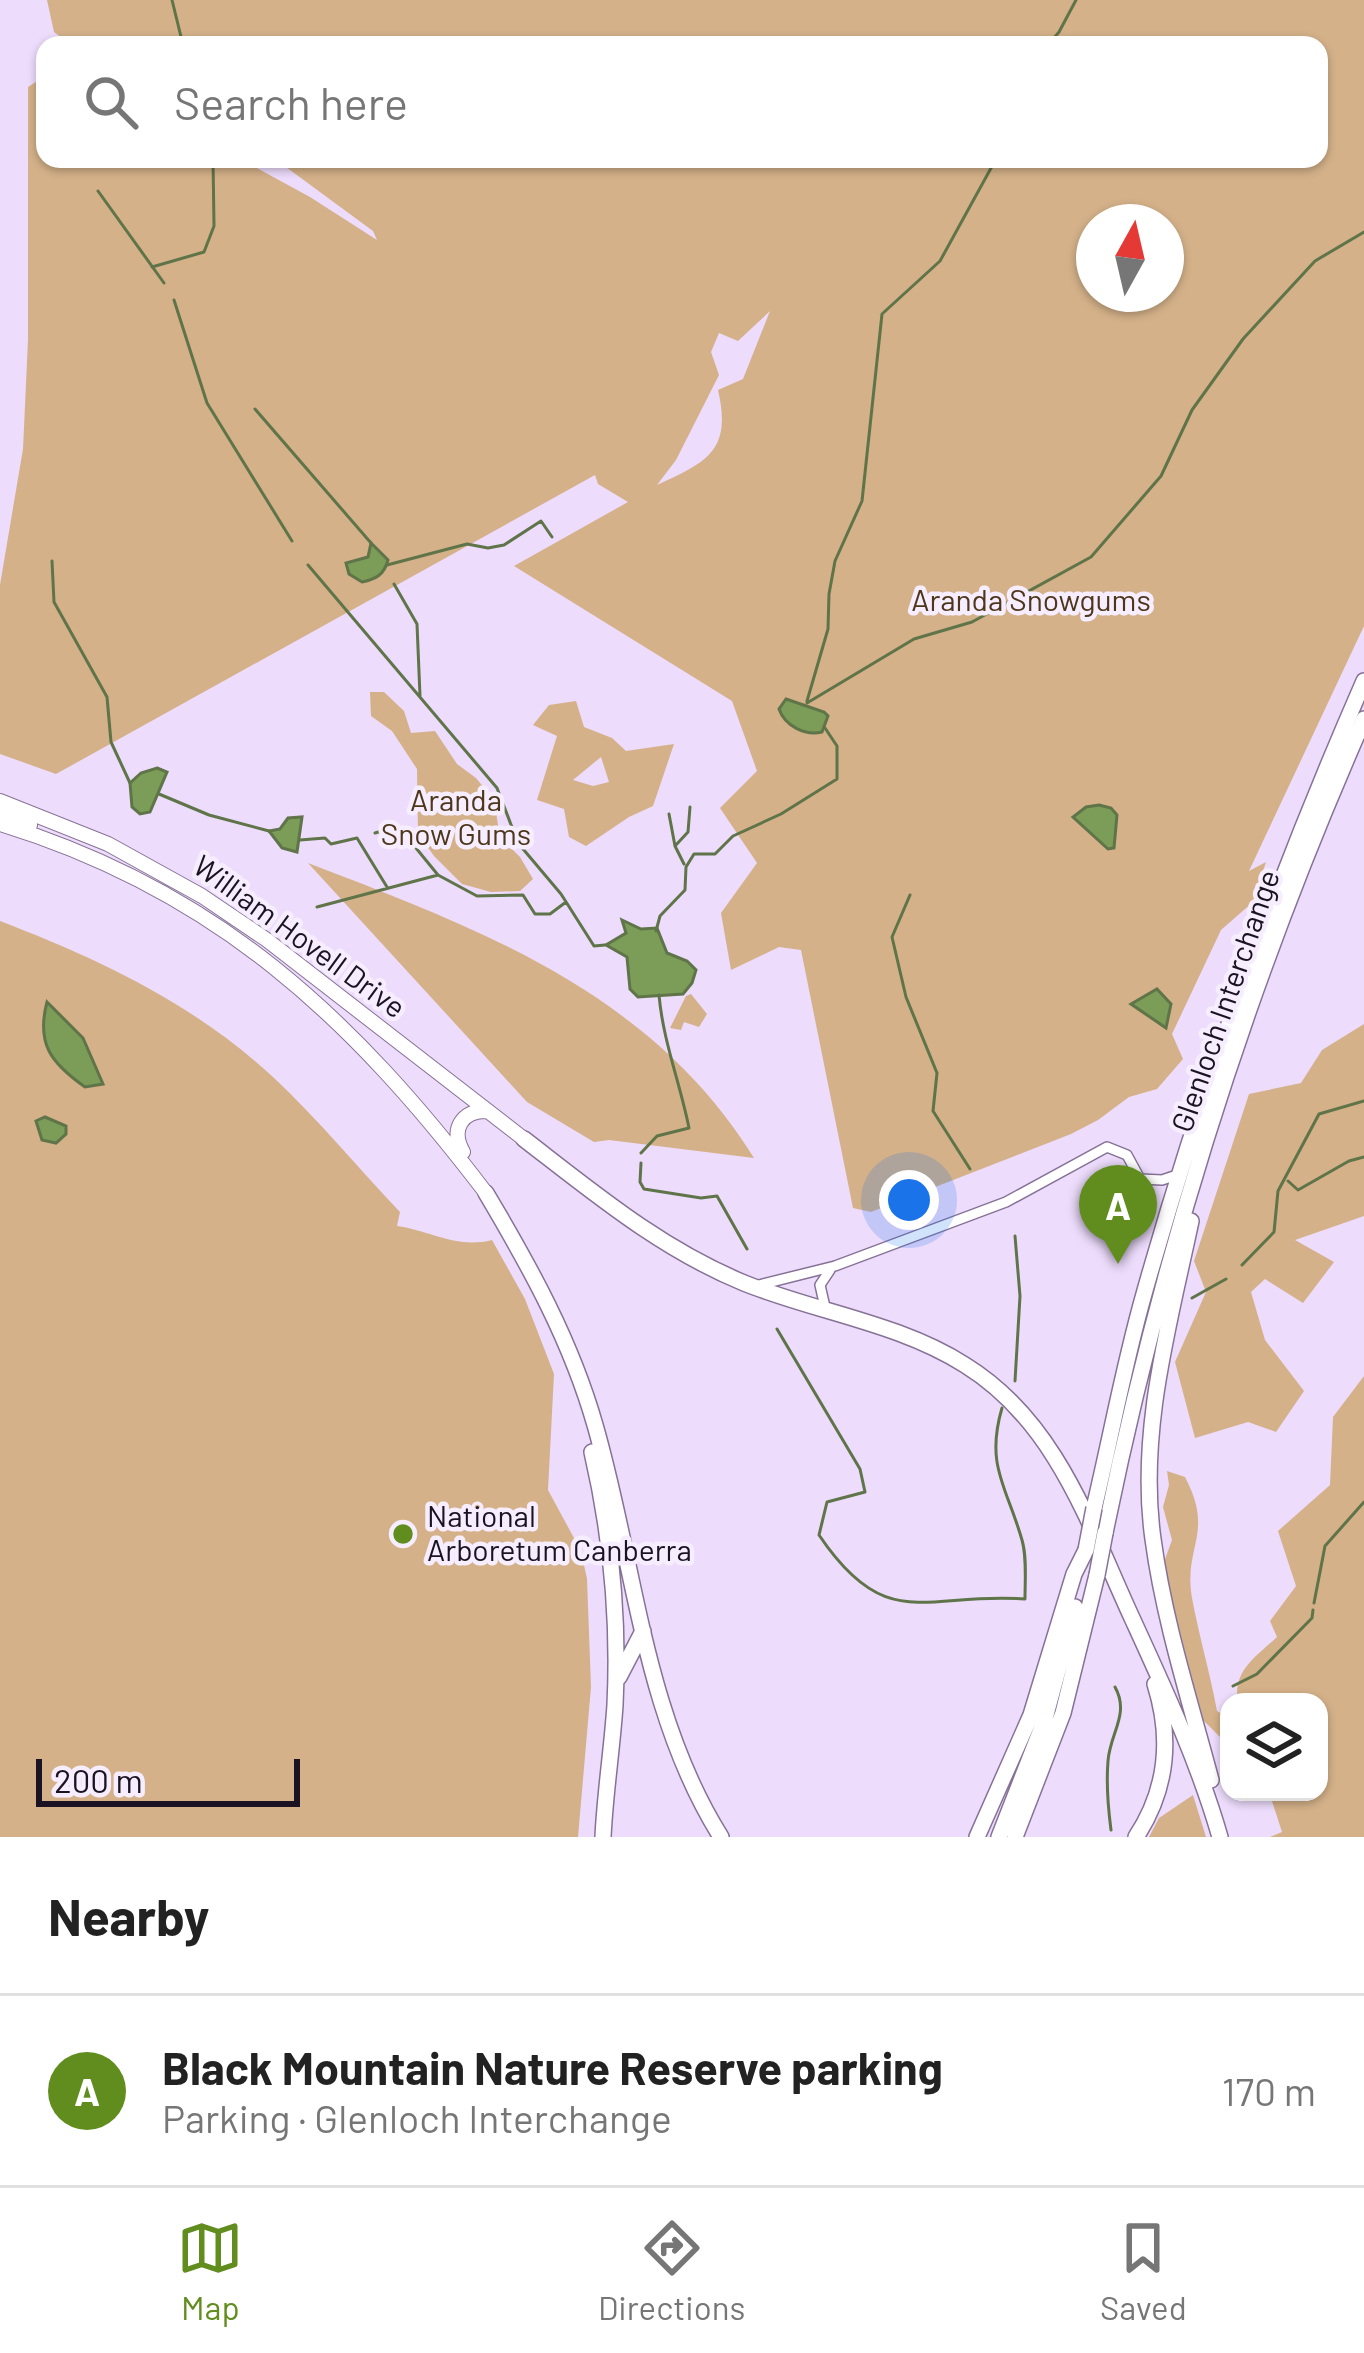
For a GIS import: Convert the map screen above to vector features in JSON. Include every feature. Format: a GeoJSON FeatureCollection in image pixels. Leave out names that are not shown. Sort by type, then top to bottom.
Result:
{"type":"FeatureCollection","features":[{"type":"Feature","properties":{"kind":"highway","name":"Glenloch Interchange"},"geometry":{"type":"LineString","coordinates":[[999,1837],[1048,1708],[1067,1642],[1138,1314],[1180,1174],[1263,927],[1364,681]]}},
{"type":"Feature","properties":{"kind":"highway","name":"Glenloch Interchange"},"geometry":{"type":"LineString","coordinates":[[1015,1837],[1063,1713],[1146,1341],[1227,1073],[1262,968],[1364,719]]}},
{"type":"Feature","properties":{"kind":"highway"},"geometry":{"type":"LineString","coordinates":[[1223,1837],[1164,1605],[1152,1537],[1150,1459],[1162,1362],[1227,1073]]}},
{"type":"Feature","properties":{"kind":"highway"},"geometry":{"type":"LineString","coordinates":[[524,1139],[670,1246],[748,1285],[939,1350],[1016,1404],[1044,1438],[1071,1484],[1178,1716],[1223,1837]]}},
{"type":"Feature","properties":{"kind":"highway"},"geometry":{"type":"LineString","coordinates":[[486,1192],[542,1291],[594,1421],[674,1740],[722,1837]]}},
{"type":"Feature","properties":{"kind":"highway"},"geometry":{"type":"LineString","coordinates":[[542,1291],[579,1403],[598,1484],[612,1588],[615,1697],[603,1837]]}},
{"type":"Feature","properties":{"kind":"highway"},"geometry":{"type":"LineString","coordinates":[[977,1837],[1030,1715],[1074,1574],[1086,1550]]}},
{"type":"Feature","properties":{"kind":"highway"},"geometry":{"type":"LineString","coordinates":[[1132,1619],[1160,1700],[1166,1749],[1159,1792],[1136,1837]]}},
{"type":"Feature","properties":{"kind":"highway"},"geometry":{"type":"LineString","coordinates":[[615,1697],[624,1662],[643,1631]]}},
{"type":"Feature","properties":{"kind":"main road","name":"William Hovell Drive"},"geometry":{"type":"LineString","coordinates":[[0,801],[108,844],[202,896],[267,940],[488,1112]]}},
{"type":"Feature","properties":{"kind":"main road"},"geometry":{"type":"LineString","coordinates":[[0,813],[48,832],[76,851]]}},
{"type":"Feature","properties":{"kind":"main road","name":"William Hovell Drive"},"geometry":{"type":"LineString","coordinates":[[0,824],[141,880],[271,962],[328,1010],[407,1093],[486,1192]]}},
{"type":"Feature","properties":{"kind":"main road"},"geometry":{"type":"LineString","coordinates":[[486,1192],[458,1144],[456,1132],[466,1117],[488,1112],[524,1139]]}},
{"type":"Feature","properties":{"kind":"street"},"geometry":{"type":"LineString","coordinates":[[748,1285],[782,1283],[835,1267],[1019,1196],[1107,1147],[1127,1155],[1140,1178],[1162,1180],[1180,1174]]}},
{"type":"Feature","properties":{"kind":"street"},"geometry":{"type":"LineString","coordinates":[[834,1313],[821,1303],[819,1288],[835,1267]]}},
{"type":"Feature","properties":{"kind":"green space","name":"Aranda Snowgums"},"geometry":{"type":"Polygon","coordinates":[[[47,0],[1364,0],[1364,626],[1249,871],[1266,862],[1253,902],[1221,930],[1172,1034],[1183,1059],[1157,1089],[1129,1097],[1071,1134],[871,1212],[853,1208],[801,950],[779,947],[731,970],[721,913],[757,863],[720,808],[757,771],[732,701],[514,566],[628,502],[598,484],[595,475],[56,774],[0,754],[0,585],[23,449],[28,87],[36,82],[36,168],[257,168],[377,240],[373,231],[287,168],[1328,168],[1328,36],[59,36],[54,32],[47,0]],[[770,311],[738,341],[719,333],[711,352],[719,375],[676,460],[657,485],[690,469],[712,451],[722,427],[718,390],[743,379],[770,311]]]}},
{"type":"Feature","properties":{"kind":"green space","name":"Aranda Snow Gums"},"geometry":{"type":"Polygon","coordinates":[[[370,692],[384,692],[404,711],[411,733],[435,731],[457,764],[494,800],[500,837],[533,879],[520,891],[491,892],[462,884],[434,856],[418,833],[417,769],[392,731],[371,716],[370,692]]]}},
{"type":"Feature","properties":{"kind":"green space"},"geometry":{"type":"Polygon","coordinates":[[[576,701],[584,727],[612,738],[626,751],[674,744],[653,806],[586,846],[569,837],[564,809],[537,800],[557,736],[533,725],[549,705],[576,701]],[[601,757],[573,780],[593,786],[609,782],[601,757]]]}},
{"type":"Feature","properties":{"kind":"green space"},"geometry":{"type":"Polygon","coordinates":[[[308,863],[498,942],[613,1010],[665,1052],[713,1101],[754,1158],[594,1142],[527,1102],[308,863]]]}},
{"type":"Feature","properties":{"kind":"green space"},"geometry":{"type":"Polygon","coordinates":[[[0,921],[144,986],[211,1027],[306,1110],[400,1212],[397,1226],[456,1241],[492,1240],[525,1299],[554,1374],[548,1490],[581,1551],[587,1579],[591,1687],[578,1837],[0,1837],[0,921]]]}},
{"type":"Feature","properties":{"kind":"green space"},"geometry":{"type":"Polygon","coordinates":[[[691,994],[707,1014],[699,1027],[684,1022],[681,1030],[670,1028],[686,996],[691,994]]]}},
{"type":"Feature","properties":{"kind":"green space"},"geometry":{"type":"Polygon","coordinates":[[[1364,1024],[1364,1216],[1295,1240],[1334,1262],[1303,1303],[1265,1279],[1251,1292],[1265,1340],[1304,1391],[1276,1432],[1248,1422],[1195,1438],[1175,1362],[1206,1292],[1194,1261],[1249,1094],[1301,1083],[1322,1050],[1364,1024]]]}},
{"type":"Feature","properties":{"kind":"green space"},"geometry":{"type":"Polygon","coordinates":[[[1364,1376],[1364,1837],[1270,1837],[1282,1832],[1272,1801],[1328,1801],[1328,1693],[1237,1691],[1242,1673],[1277,1637],[1270,1621],[1296,1586],[1278,1531],[1330,1485],[1333,1417],[1364,1376]]]}},
{"type":"Feature","properties":{"kind":"green space"},"geometry":{"type":"Polygon","coordinates":[[[1167,1471],[1185,1477],[1194,1496],[1198,1527],[1190,1580],[1220,1713],[1220,1737],[1202,1719],[1170,1599],[1164,1562],[1172,1540],[1163,1507],[1167,1471]]]}},
{"type":"Feature","properties":{"kind":"green space"},"geometry":{"type":"Polygon","coordinates":[[[1193,1795],[1206,1837],[1149,1837],[1159,1818],[1193,1795]]]}},
{"type":"Feature","properties":{"kind":"shaded area"},"geometry":{"type":"Polygon","coordinates":[[[371,543],[388,560],[379,576],[362,582],[349,574],[346,563],[368,557],[371,543]]]}},
{"type":"Feature","properties":{"kind":"shaded area"},"geometry":{"type":"Polygon","coordinates":[[[786,699],[824,712],[828,716],[822,732],[791,725],[779,709],[786,699]]]}},
{"type":"Feature","properties":{"kind":"shaded area"},"geometry":{"type":"Polygon","coordinates":[[[157,768],[167,772],[150,812],[140,814],[132,807],[130,783],[157,768]]]}},
{"type":"Feature","properties":{"kind":"shaded area"},"geometry":{"type":"Polygon","coordinates":[[[1099,805],[1117,815],[1114,848],[1108,849],[1073,817],[1086,807],[1099,805]]]}},
{"type":"Feature","properties":{"kind":"shaded area"},"geometry":{"type":"Polygon","coordinates":[[[302,817],[297,852],[282,848],[269,831],[280,829],[288,818],[302,817]]]}},
{"type":"Feature","properties":{"kind":"shaded area"},"geometry":{"type":"Polygon","coordinates":[[[622,920],[641,929],[657,928],[667,953],[696,970],[683,994],[638,997],[630,989],[627,957],[606,945],[626,933],[622,920]]]}},
{"type":"Feature","properties":{"kind":"shaded area"},"geometry":{"type":"Polygon","coordinates":[[[1157,989],[1171,1004],[1166,1028],[1131,1004],[1157,989]]]}},
{"type":"Feature","properties":{"kind":"shaded area"},"geometry":{"type":"Polygon","coordinates":[[[47,1002],[83,1038],[103,1084],[85,1087],[55,1061],[45,1041],[47,1002]]]}},
{"type":"Feature","properties":{"kind":"shaded area"},"geometry":{"type":"Polygon","coordinates":[[[45,1117],[66,1126],[66,1134],[56,1143],[42,1140],[36,1121],[45,1117]]]}},
{"type":"Feature","properties":{"kind":"waterway"},"geometry":{"type":"LineString","coordinates":[[172,0],[181,36]]}},
{"type":"Feature","properties":{"kind":"waterway"},"geometry":{"type":"LineString","coordinates":[[1056,36],[1076,0]]}},
{"type":"Feature","properties":{"kind":"waterway"},"geometry":{"type":"LineString","coordinates":[[152,267],[204,252],[214,226],[213,168]]}},
{"type":"Feature","properties":{"kind":"waterway"},"geometry":{"type":"LineString","coordinates":[[807,701],[828,629],[835,561],[862,501],[882,314],[940,261],[991,168]]}},
{"type":"Feature","properties":{"kind":"waterway"},"geometry":{"type":"LineString","coordinates":[[98,191],[164,283]]}},
{"type":"Feature","properties":{"kind":"waterway"},"geometry":{"type":"LineString","coordinates":[[807,703],[914,639],[972,622],[1091,557],[1161,476],[1192,410],[1243,339],[1315,261],[1364,232]]}},
{"type":"Feature","properties":{"kind":"waterway"},"geometry":{"type":"LineString","coordinates":[[174,300],[207,403],[292,541]]}},
{"type":"Feature","properties":{"kind":"waterway"},"geometry":{"type":"LineString","coordinates":[[255,409],[371,543]]}},
{"type":"Feature","properties":{"kind":"waterway"},"geometry":{"type":"LineString","coordinates":[[387,565],[467,544],[504,545],[541,521],[552,537]]}},
{"type":"Feature","properties":{"kind":"waterway"},"geometry":{"type":"LineString","coordinates":[[52,561],[54,602],[107,697],[111,742],[130,783]]}},
{"type":"Feature","properties":{"kind":"waterway"},"geometry":{"type":"LineString","coordinates":[[308,565],[497,788],[518,843],[561,894],[594,946],[605,945]]}},
{"type":"Feature","properties":{"kind":"waterway"},"geometry":{"type":"LineString","coordinates":[[394,584],[417,624],[420,696]]}},
{"type":"Feature","properties":{"kind":"waterway"},"geometry":{"type":"LineString","coordinates":[[656,931],[660,916],[685,890],[686,867],[694,854],[715,854],[733,836],[781,814],[837,779],[837,746],[825,728]]}},
{"type":"Feature","properties":{"kind":"waterway"},"geometry":{"type":"LineString","coordinates":[[159,794],[209,815],[269,831]]}},
{"type":"Feature","properties":{"kind":"waterway"},"geometry":{"type":"LineString","coordinates":[[675,846],[688,832],[690,807]]}},
{"type":"Feature","properties":{"kind":"waterway"},"geometry":{"type":"LineString","coordinates":[[669,814],[684,864]]}},
{"type":"Feature","properties":{"kind":"waterway"},"geometry":{"type":"LineString","coordinates":[[375,833],[398,826],[438,875]]}},
{"type":"Feature","properties":{"kind":"waterway"},"geometry":{"type":"LineString","coordinates":[[300,840],[325,838],[331,844],[357,838],[387,887]]}},
{"type":"Feature","properties":{"kind":"waterway"},"geometry":{"type":"LineString","coordinates":[[317,907],[438,875],[477,896],[523,895],[535,914],[550,914],[566,902]]}},
{"type":"Feature","properties":{"kind":"waterway"},"geometry":{"type":"LineString","coordinates":[[910,895],[892,937],[906,997],[937,1073],[933,1111],[970,1169]]}},
{"type":"Feature","properties":{"kind":"waterway"},"geometry":{"type":"LineString","coordinates":[[641,1153],[657,1136],[689,1128],[659,995]]}},
{"type":"Feature","properties":{"kind":"waterway"},"geometry":{"type":"LineString","coordinates":[[1242,1265],[1274,1232],[1278,1191],[1319,1114],[1364,1101]]}},
{"type":"Feature","properties":{"kind":"waterway"},"geometry":{"type":"LineString","coordinates":[[1288,1181],[1298,1190],[1364,1157]]}},
{"type":"Feature","properties":{"kind":"waterway"},"geometry":{"type":"LineString","coordinates":[[641,1163],[644,1189],[717,1196],[747,1249]]}},
{"type":"Feature","properties":{"kind":"waterway"},"geometry":{"type":"LineString","coordinates":[[1015,1236],[1020,1296],[1015,1381]]}},
{"type":"Feature","properties":{"kind":"waterway"},"geometry":{"type":"LineString","coordinates":[[1192,1298],[1226,1279]]}},
{"type":"Feature","properties":{"kind":"waterway"},"geometry":{"type":"LineString","coordinates":[[777,1329],[860,1469],[865,1492],[827,1502],[819,1535],[843,1566],[888,1598],[911,1602],[1025,1599],[1024,1547],[997,1461],[1002,1408]]}},
{"type":"Feature","properties":{"kind":"waterway"},"geometry":{"type":"LineString","coordinates":[[1314,1603],[1325,1546],[1364,1502]]}},
{"type":"Feature","properties":{"kind":"waterway"},"geometry":{"type":"LineString","coordinates":[[1233,1686],[1257,1674],[1312,1618],[1313,1610]]}},
{"type":"Feature","properties":{"kind":"waterway"},"geometry":{"type":"LineString","coordinates":[[1111,1830],[1108,1761],[1121,1706],[1115,1687]]}},
{"type":"Feature","properties":{"kind":"place","name":"Black Mountain Nature Reserve parking"},"geometry":{"type":"Point","coordinates":[1118,1264]}},
{"type":"Feature","properties":{"kind":"place","name":"National Arboretum Canberra"},"geometry":{"type":"Point","coordinates":[403,1534]}}]}
